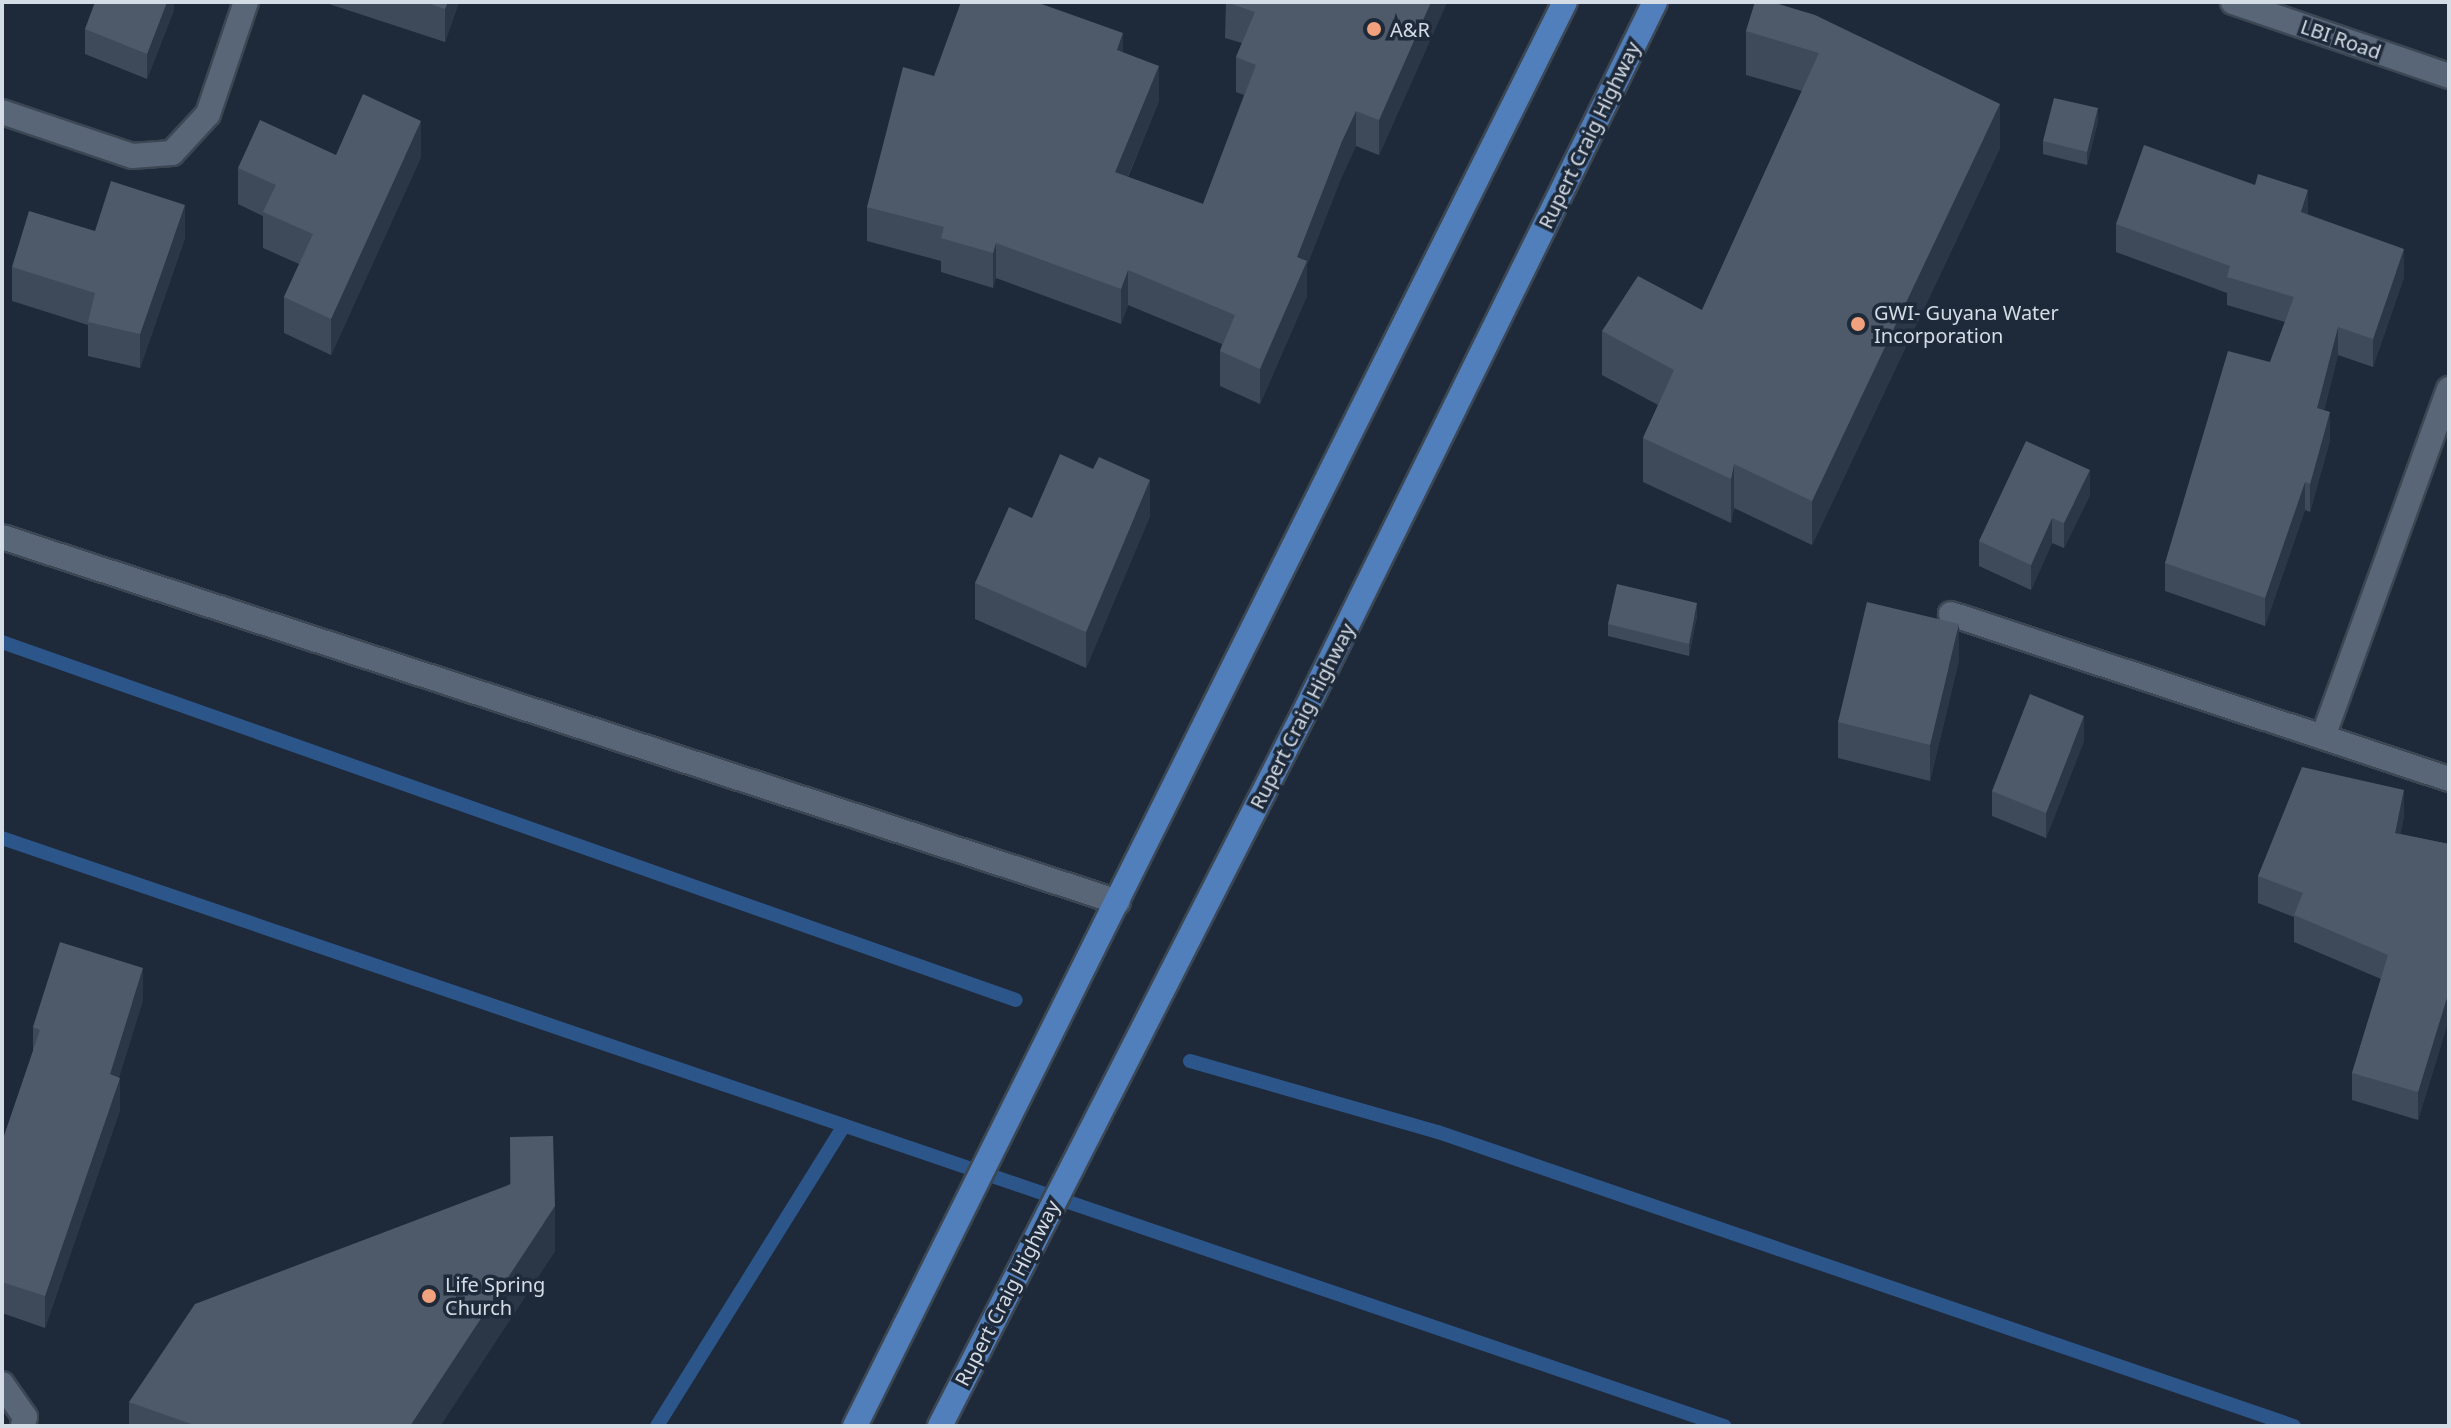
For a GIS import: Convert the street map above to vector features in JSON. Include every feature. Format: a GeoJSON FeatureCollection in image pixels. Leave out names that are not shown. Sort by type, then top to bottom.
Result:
{"type":"FeatureCollection","features":[{"type":"Feature","properties":{"kind":"main road"},"geometry":{"type":"LineString","coordinates":[[855,1426],[1565,2]]}},
{"type":"Feature","properties":{"kind":"main road","name":"Rupert Craig Highway"},"geometry":{"type":"LineString","coordinates":[[940,1426],[1303,715],[1655,2]]}},
{"type":"Feature","properties":{"kind":"street"},"geometry":{"type":"LineString","coordinates":[[2,112],[132,156],[172,153],[208,114],[246,2]]}},
{"type":"Feature","properties":{"kind":"street","name":"LBI Road"},"geometry":{"type":"LineString","coordinates":[[2233,2],[2449,76]]}},
{"type":"Feature","properties":{"kind":"street"},"geometry":{"type":"LineString","coordinates":[[2323,737],[2449,389]]}},
{"type":"Feature","properties":{"kind":"street"},"geometry":{"type":"LineString","coordinates":[[2,537],[1118,902]]}},
{"type":"Feature","properties":{"kind":"street"},"geometry":{"type":"LineString","coordinates":[[1951,614],[2449,779]]}},
{"type":"Feature","properties":{"kind":"street"},"geometry":{"type":"LineString","coordinates":[[2,1384],[25,1417],[23,1426]]}},
{"type":"Feature","properties":{"kind":"building"},"geometry":{"type":"Polygon","coordinates":[[[95,2],[167,2],[147,54],[85,29],[95,2]]]}},
{"type":"Feature","properties":{"kind":"building"},"geometry":{"type":"Polygon","coordinates":[[[425,2],[448,2],[445,9],[425,2]]]}},
{"type":"Feature","properties":{"kind":"building"},"geometry":{"type":"Polygon","coordinates":[[[961,2],[1036,2],[1123,33],[1117,50],[1159,66],[1115,172],[1203,204],[1256,65],[1236,57],[1255,12],[1226,2],[1431,2],[1379,120],[1356,111],[1342,141],[1297,257],[1307,261],[1260,369],[1220,351],[1235,315],[1128,270],[1121,289],[996,243],[993,253],[941,238],[944,227],[867,207],[903,67],[934,76],[961,2]]]}},
{"type":"Feature","properties":{"kind":"building"},"geometry":{"type":"Polygon","coordinates":[[[1755,2],[1772,2],[1815,15],[2000,104],[1812,501],[1734,464],[1731,479],[1643,438],[1674,370],[1602,331],[1638,276],[1702,310],[1819,53],[1746,31],[1755,2]]]}},
{"type":"Feature","properties":{"kind":"building"},"geometry":{"type":"Polygon","coordinates":[[[363,94],[421,121],[331,319],[284,297],[313,234],[263,212],[276,185],[238,168],[260,120],[336,155],[363,94]]]}},
{"type":"Feature","properties":{"kind":"building"},"geometry":{"type":"Polygon","coordinates":[[[2054,98],[2098,108],[2087,152],[2043,141],[2054,98]]]}},
{"type":"Feature","properties":{"kind":"building"},"geometry":{"type":"Polygon","coordinates":[[[2144,145],[2255,185],[2258,174],[2308,190],[2301,212],[2404,249],[2373,339],[2338,327],[2317,408],[2330,412],[2310,484],[2305,482],[2265,598],[2165,563],[2228,351],[2270,362],[2294,297],[2227,277],[2230,266],[2116,224],[2144,145]]]}},
{"type":"Feature","properties":{"kind":"building"},"geometry":{"type":"Polygon","coordinates":[[[111,181],[185,205],[140,334],[88,322],[95,293],[12,267],[29,211],[95,231],[111,181]]]}},
{"type":"Feature","properties":{"kind":"building"},"geometry":{"type":"Polygon","coordinates":[[[2026,441],[2090,470],[2064,523],[2052,518],[2031,565],[1979,541],[2026,441]]]}},
{"type":"Feature","properties":{"kind":"building"},"geometry":{"type":"Polygon","coordinates":[[[1060,454],[1093,469],[1099,457],[1150,480],[1086,632],[975,583],[1009,507],[1032,518],[1060,454]]]}},
{"type":"Feature","properties":{"kind":"building"},"geometry":{"type":"Polygon","coordinates":[[[1617,584],[1697,603],[1689,644],[1608,624],[1617,584]]]}},
{"type":"Feature","properties":{"kind":"building"},"geometry":{"type":"Polygon","coordinates":[[[1867,602],[1959,624],[1930,745],[1838,722],[1867,602]]]}},
{"type":"Feature","properties":{"kind":"building"},"geometry":{"type":"Polygon","coordinates":[[[2030,694],[2084,716],[2046,813],[1992,791],[2030,694]]]}},
{"type":"Feature","properties":{"kind":"building"},"geometry":{"type":"Polygon","coordinates":[[[2302,767],[2404,790],[2395,833],[2449,844],[2449,991],[2418,1092],[2352,1073],[2388,955],[2294,915],[2303,893],[2258,876],[2302,767]]]}},
{"type":"Feature","properties":{"kind":"building"},"geometry":{"type":"Polygon","coordinates":[[[60,942],[143,968],[110,1074],[120,1078],[45,1296],[2,1282],[2,1142],[40,1030],[33,1027],[60,942]]]}},
{"type":"Feature","properties":{"kind":"building","name":"Life Spring Church"},"geometry":{"type":"Polygon","coordinates":[[[553,1136],[555,1206],[410,1426],[197,1426],[129,1402],[195,1304],[511,1184],[510,1137],[553,1136]]]}},
{"type":"Feature","properties":{"kind":"waterway"},"geometry":{"type":"LineString","coordinates":[[2,642],[1016,1000]]}},
{"type":"Feature","properties":{"kind":"waterway"},"geometry":{"type":"LineString","coordinates":[[2,838],[1724,1426]]}},
{"type":"Feature","properties":{"kind":"waterway"},"geometry":{"type":"LineString","coordinates":[[1190,1061],[1438,1132],[2294,1426]]}},
{"type":"Feature","properties":{"kind":"waterway"},"geometry":{"type":"LineString","coordinates":[[657,1426],[844,1125]]}},
{"type":"Feature","properties":{"kind":"place","name":"A&R"},"geometry":{"type":"Point","coordinates":[1374,29]}},
{"type":"Feature","properties":{"kind":"place","name":"GWI- Guyana Water Incorporation"},"geometry":{"type":"Point","coordinates":[1858,324]}},
{"type":"Feature","properties":{"kind":"place","name":"Life Spring Church"},"geometry":{"type":"Point","coordinates":[429,1296]}}]}
